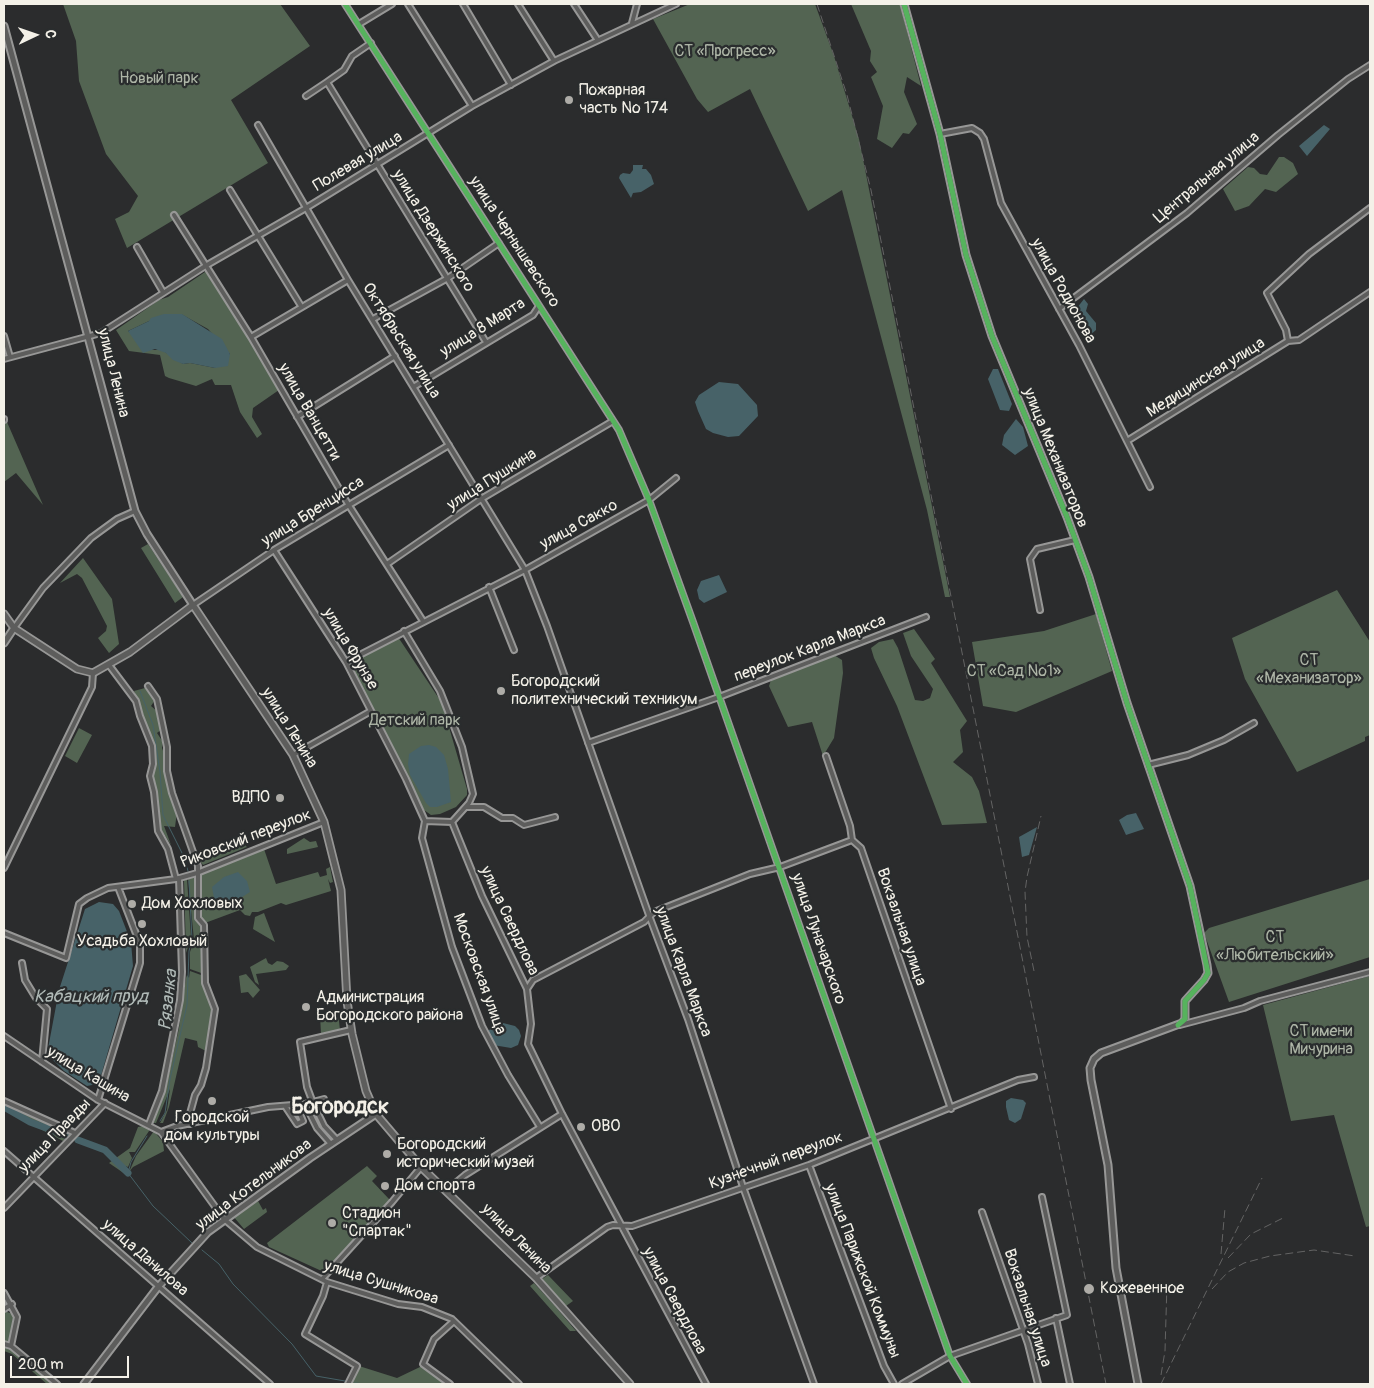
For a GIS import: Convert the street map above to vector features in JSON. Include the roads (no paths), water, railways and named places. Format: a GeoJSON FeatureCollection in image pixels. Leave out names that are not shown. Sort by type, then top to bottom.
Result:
{"type":"FeatureCollection","features":[{"type":"Feature","properties":{"kind":"main road"},"geometry":{"type":"LineString","coordinates":[[4,614],[14,628],[77,669],[93,673],[109,665],[193,605]]}},
{"type":"Feature","properties":{"kind":"main road","name":"улица Ленина"},"geometry":{"type":"LineString","coordinates":[[193,605],[293,755],[324,822],[340,890],[347,1001],[351,1030],[366,1091],[376,1114],[421,1166],[536,1278],[630,1384]]}},
{"type":"Feature","properties":{"kind":"street","name":"улица Чернышевского"},"geometry":{"type":"LineString","coordinates":[[346,4],[613,421],[649,500]]}},
{"type":"Feature","properties":{"kind":"street"},"geometry":{"type":"LineString","coordinates":[[359,24],[392,4]]}},
{"type":"Feature","properties":{"kind":"street"},"geometry":{"type":"LineString","coordinates":[[408,4],[472,106]]}},
{"type":"Feature","properties":{"kind":"street"},"geometry":{"type":"LineString","coordinates":[[463,4],[511,85]]}},
{"type":"Feature","properties":{"kind":"street"},"geometry":{"type":"LineString","coordinates":[[518,4],[554,61]]}},
{"type":"Feature","properties":{"kind":"street"},"geometry":{"type":"LineString","coordinates":[[574,4],[597,39]]}},
{"type":"Feature","properties":{"kind":"street"},"geometry":{"type":"LineString","coordinates":[[632,23],[637,4]]}},
{"type":"Feature","properties":{"kind":"street","name":"Полевая улица"},"geometry":{"type":"LineString","coordinates":[[4,359],[101,333],[163,292],[256,235],[306,208],[472,106],[597,39],[676,4]]}},
{"type":"Feature","properties":{"kind":"street","name":"улица Механизаторов"},"geometry":{"type":"LineString","coordinates":[[904,4],[940,134],[966,255],[992,336],[1075,540],[1148,766],[1190,886],[1208,973],[1185,1000],[1183,1006],[1185,1019],[1178,1026]]}},
{"type":"Feature","properties":{"kind":"street","name":"улица Ленина"},"geometry":{"type":"LineString","coordinates":[[4,26],[90,337],[135,510],[147,534],[193,605]]}},
{"type":"Feature","properties":{"kind":"street"},"geometry":{"type":"LineString","coordinates":[[306,96],[344,70],[352,56],[371,44]]}},
{"type":"Feature","properties":{"kind":"street","name":"Центральная улица"},"geometry":{"type":"LineString","coordinates":[[1059,309],[1187,213],[1348,79],[1370,65]]}},
{"type":"Feature","properties":{"kind":"street","name":"улица Дзержинского"},"geometry":{"type":"LineString","coordinates":[[327,82],[486,342]]}},
{"type":"Feature","properties":{"kind":"street","name":"Октябрьская улица"},"geometry":{"type":"LineString","coordinates":[[258,125],[348,280],[415,386],[525,570]]}},
{"type":"Feature","properties":{"kind":"street","name":"улица Родионова"},"geometry":{"type":"LineString","coordinates":[[940,134],[972,128],[980,133],[984,139],[1001,203],[1059,309],[1150,487]]}},
{"type":"Feature","properties":{"kind":"street"},"geometry":{"type":"LineString","coordinates":[[230,190],[301,306]]}},
{"type":"Feature","properties":{"kind":"street"},"geometry":{"type":"LineString","coordinates":[[1288,341],[1286,330],[1267,293],[1309,254],[1370,208]]}},
{"type":"Feature","properties":{"kind":"street","name":"улица Ванцетти"},"geometry":{"type":"LineString","coordinates":[[174,215],[251,337],[348,504],[423,621]]}},
{"type":"Feature","properties":{"kind":"street"},"geometry":{"type":"LineString","coordinates":[[373,319],[448,278],[500,243]]}},
{"type":"Feature","properties":{"kind":"street"},"geometry":{"type":"LineString","coordinates":[[137,247],[163,292]]}},
{"type":"Feature","properties":{"kind":"street"},"geometry":{"type":"LineString","coordinates":[[251,337],[348,280]]}},
{"type":"Feature","properties":{"kind":"street","name":"Медицинская улица"},"geometry":{"type":"LineString","coordinates":[[1127,441],[1288,341],[1299,340],[1370,292]]}},
{"type":"Feature","properties":{"kind":"street","name":"улица 8 Марта"},"geometry":{"type":"LineString","coordinates":[[415,386],[533,315],[539,306]]}},
{"type":"Feature","properties":{"kind":"street"},"geometry":{"type":"LineString","coordinates":[[4,336],[10,357]]}},
{"type":"Feature","properties":{"kind":"street"},"geometry":{"type":"LineString","coordinates":[[297,417],[395,356]]}},
{"type":"Feature","properties":{"kind":"street","name":"улица Пушкина"},"geometry":{"type":"LineString","coordinates":[[387,564],[481,499],[613,421]]}},
{"type":"Feature","properties":{"kind":"street","name":"улица Бренцисса"},"geometry":{"type":"LineString","coordinates":[[193,605],[274,550],[449,445]]}},
{"type":"Feature","properties":{"kind":"street","name":"улица Сакко"},"geometry":{"type":"LineString","coordinates":[[346,662],[525,570],[649,500],[676,478]]}},
{"type":"Feature","properties":{"kind":"street","name":"улица Луначарского"},"geometry":{"type":"LineString","coordinates":[[649,500],[780,867],[950,1356],[967,1384]]}},
{"type":"Feature","properties":{"kind":"street"},"geometry":{"type":"LineString","coordinates":[[4,643],[37,595],[91,538],[117,519],[135,510]]}},
{"type":"Feature","properties":{"kind":"street"},"geometry":{"type":"LineString","coordinates":[[1040,610],[1030,559],[1036,549],[1075,540]]}},
{"type":"Feature","properties":{"kind":"street","name":"улица Фрунзе"},"geometry":{"type":"LineString","coordinates":[[274,550],[346,662],[425,821]]}},
{"type":"Feature","properties":{"kind":"street","name":"улица Карла Маркса"},"geometry":{"type":"LineString","coordinates":[[525,570],[547,626],[650,918],[688,1019],[743,1187],[814,1384]]}},
{"type":"Feature","properties":{"kind":"street"},"geometry":{"type":"LineString","coordinates":[[489,587],[514,650]]}},
{"type":"Feature","properties":{"kind":"street","name":"переулок Карла Маркса"},"geometry":{"type":"LineString","coordinates":[[588,743],[719,697],[926,617]]}},
{"type":"Feature","properties":{"kind":"street"},"geometry":{"type":"LineString","coordinates":[[404,631],[437,687],[453,721],[474,794],[466,807],[452,822],[425,821]]}},
{"type":"Feature","properties":{"kind":"street"},"geometry":{"type":"LineString","coordinates":[[109,665],[136,701],[152,746],[153,764],[150,776],[154,792],[158,830],[168,849],[178,878],[182,963],[180,1000],[162,1091],[149,1124]]}},
{"type":"Feature","properties":{"kind":"street"},"geometry":{"type":"LineString","coordinates":[[4,868],[92,687],[93,673]]}},
{"type":"Feature","properties":{"kind":"street"},"geometry":{"type":"LineString","coordinates":[[148,686],[157,699],[167,747],[167,771],[172,793],[198,866],[198,918],[204,926],[205,983],[215,1009],[206,1068],[201,1085],[195,1095],[189,1117],[190,1124]]}},
{"type":"Feature","properties":{"kind":"street"},"geometry":{"type":"LineString","coordinates":[[293,755],[371,711]]}},
{"type":"Feature","properties":{"kind":"street"},"geometry":{"type":"LineString","coordinates":[[1148,766],[1206,747],[1254,723]]}},
{"type":"Feature","properties":{"kind":"street","name":"Вокзальная улица"},"geometry":{"type":"LineString","coordinates":[[826,756],[850,826],[852,840],[861,848],[951,1109]]}},
{"type":"Feature","properties":{"kind":"street"},"geometry":{"type":"LineString","coordinates":[[466,807],[484,807],[502,818],[513,818],[524,825],[555,816]]}},
{"type":"Feature","properties":{"kind":"street","name":"Московская улица"},"geometry":{"type":"LineString","coordinates":[[425,821],[422,838],[452,947],[482,1026],[508,1075],[540,1127]]}},
{"type":"Feature","properties":{"kind":"street","name":"Риковский переулок"},"geometry":{"type":"LineString","coordinates":[[4,933],[66,958],[79,904],[108,888],[178,878],[197,873],[324,822]]}},
{"type":"Feature","properties":{"kind":"street","name":"улица Свердлова"},"geometry":{"type":"LineString","coordinates":[[452,822],[482,896],[526,989],[530,1024],[528,1044],[562,1114],[706,1384]]}},
{"type":"Feature","properties":{"kind":"street"},"geometry":{"type":"LineString","coordinates":[[526,989],[533,980],[650,918],[654,912],[750,874],[780,867],[852,840]]}},
{"type":"Feature","properties":{"kind":"street"},"geometry":{"type":"LineString","coordinates":[[98,1100],[140,963],[140,944],[118,887]]}},
{"type":"Feature","properties":{"kind":"street"},"geometry":{"type":"LineString","coordinates":[[22,963],[25,980],[36,998],[47,1009],[42,1062]]}},
{"type":"Feature","properties":{"kind":"street"},"geometry":{"type":"LineString","coordinates":[[1138,1384],[1116,1268],[1108,1165],[1091,1080],[1090,1068],[1094,1059],[1101,1052],[1178,1026],[1244,1008],[1260,1001],[1370,972]]}},
{"type":"Feature","properties":{"kind":"street"},"geometry":{"type":"LineString","coordinates":[[337,1140],[324,1126],[312,1103],[307,1087],[300,1042],[351,1030]]}},
{"type":"Feature","properties":{"kind":"street","name":"улица Кашина"},"geometry":{"type":"LineString","coordinates":[[4,1036],[98,1100],[149,1124],[161,1132]]}},
{"type":"Feature","properties":{"kind":"street","name":"Кузнечный переулок"},"geometry":{"type":"LineString","coordinates":[[536,1278],[607,1227],[613,1225],[632,1226],[809,1165],[951,1109],[1018,1080],[1034,1077]]}},
{"type":"Feature","properties":{"kind":"street"},"geometry":{"type":"LineString","coordinates":[[161,1132],[268,1107],[305,1104],[324,1099]]}},
{"type":"Feature","properties":{"kind":"street"},"geometry":{"type":"LineString","coordinates":[[4,1101],[75,1133]]}},
{"type":"Feature","properties":{"kind":"street","name":"улица Правды"},"geometry":{"type":"LineString","coordinates":[[4,1208],[104,1103]]}},
{"type":"Feature","properties":{"kind":"street"},"geometry":{"type":"LineString","coordinates":[[305,1104],[317,1128],[331,1144]]}},
{"type":"Feature","properties":{"kind":"street"},"geometry":{"type":"LineString","coordinates":[[285,1106],[297,1124],[303,1121],[296,1105]]}},
{"type":"Feature","properties":{"kind":"street","name":"улица Котельникова"},"geometry":{"type":"LineString","coordinates":[[84,1384],[158,1286],[208,1232],[376,1114]]}},
{"type":"Feature","properties":{"kind":"street"},"geometry":{"type":"LineString","coordinates":[[446,1190],[562,1114]]}},
{"type":"Feature","properties":{"kind":"street","name":"улица Сушникова"},"geometry":{"type":"LineString","coordinates":[[161,1132],[224,1219],[257,1247],[325,1280],[398,1304],[422,1307],[454,1321],[519,1384]]}},
{"type":"Feature","properties":{"kind":"street","name":"улица Данилова"},"geometry":{"type":"LineString","coordinates":[[4,1151],[270,1384]]}},
{"type":"Feature","properties":{"kind":"street","name":"улица Парижской Коммуны"},"geometry":{"type":"LineString","coordinates":[[809,1165],[884,1366],[894,1384]]}},
{"type":"Feature","properties":{"kind":"street"},"geometry":{"type":"LineString","coordinates":[[348,1384],[357,1366],[305,1334],[323,1296],[325,1280],[421,1166]]}},
{"type":"Feature","properties":{"kind":"street"},"geometry":{"type":"LineString","coordinates":[[902,1384],[950,1356],[1024,1332],[1067,1315],[1042,1196]]}},
{"type":"Feature","properties":{"kind":"street","name":"Вокзальная улица"},"geometry":{"type":"LineString","coordinates":[[982,1212],[1024,1332],[1038,1384]]}},
{"type":"Feature","properties":{"kind":"street"},"geometry":{"type":"LineString","coordinates":[[4,1293],[12,1304],[17,1317],[11,1346]]}},
{"type":"Feature","properties":{"kind":"street"},"geometry":{"type":"LineString","coordinates":[[4,1309],[12,1304]]}},
{"type":"Feature","properties":{"kind":"street"},"geometry":{"type":"LineString","coordinates":[[1056,1318],[1070,1384]]}},
{"type":"Feature","properties":{"kind":"street"},"geometry":{"type":"LineString","coordinates":[[450,1384],[423,1364],[434,1339],[454,1321]]}},
{"type":"Feature","properties":{"kind":"street"},"geometry":{"type":"LineString","coordinates":[[4,1344],[11,1346],[57,1384]]}},
{"type":"Feature","properties":{"kind":"water"},"geometry":{"type":"Polygon","coordinates":[[[1324,125],[1330,129],[1307,156],[1299,146],[1324,125]]]}},
{"type":"Feature","properties":{"kind":"water"},"geometry":{"type":"Polygon","coordinates":[[[633,165],[643,165],[642,169],[646,169],[651,175],[654,184],[641,192],[633,193],[631,198],[619,178],[623,173],[630,174],[633,170],[633,165]]]}},
{"type":"Feature","properties":{"kind":"water"},"geometry":{"type":"Polygon","coordinates":[[[1084,299],[1088,304],[1086,311],[1096,323],[1096,330],[1089,336],[1085,335],[1073,316],[1073,313],[1084,299]]]}},
{"type":"Feature","properties":{"kind":"water"},"geometry":{"type":"Polygon","coordinates":[[[164,314],[182,314],[222,339],[230,354],[228,366],[215,368],[190,363],[183,364],[173,360],[166,353],[155,349],[143,353],[128,331],[149,321],[151,318],[164,314]]]}},
{"type":"Feature","properties":{"kind":"water"},"geometry":{"type":"Polygon","coordinates":[[[993,369],[998,369],[1012,404],[1009,411],[1000,410],[988,379],[993,369]]]}},
{"type":"Feature","properties":{"kind":"water"},"geometry":{"type":"Polygon","coordinates":[[[719,382],[738,384],[757,405],[758,416],[739,436],[728,437],[706,429],[698,411],[695,402],[699,395],[719,382]]]}},
{"type":"Feature","properties":{"kind":"water"},"geometry":{"type":"Polygon","coordinates":[[[1016,419],[1023,427],[1028,446],[1015,455],[1002,445],[1004,435],[1016,419]]]}},
{"type":"Feature","properties":{"kind":"water"},"geometry":{"type":"Polygon","coordinates":[[[719,575],[727,592],[704,603],[699,599],[697,590],[701,581],[719,575]]]}},
{"type":"Feature","properties":{"kind":"water"},"geometry":{"type":"Polygon","coordinates":[[[429,745],[436,747],[444,755],[448,769],[451,802],[437,807],[430,807],[426,803],[410,775],[408,764],[409,754],[421,746],[429,745]]]}},
{"type":"Feature","properties":{"kind":"water"},"geometry":{"type":"Polygon","coordinates":[[[1136,813],[1144,829],[1126,835],[1119,820],[1127,815],[1136,813]]]}},
{"type":"Feature","properties":{"kind":"water"},"geometry":{"type":"Polygon","coordinates":[[[1037,827],[1029,855],[1022,857],[1019,837],[1037,827]]]}},
{"type":"Feature","properties":{"kind":"water"},"geometry":{"type":"Polygon","coordinates":[[[238,872],[247,881],[250,892],[231,904],[219,906],[215,903],[212,887],[224,877],[238,872]]]}},
{"type":"Feature","properties":{"kind":"water","name":"Кабацкий пруд"},"geometry":{"type":"Polygon","coordinates":[[[99,902],[113,904],[119,911],[131,942],[133,966],[100,1079],[97,1084],[87,1086],[64,1071],[47,1054],[59,990],[85,909],[99,902]]]}},
{"type":"Feature","properties":{"kind":"water"},"geometry":{"type":"Polygon","coordinates":[[[503,1023],[515,1026],[519,1030],[521,1036],[518,1045],[511,1048],[493,1045],[487,1034],[489,1030],[503,1023]]]}},
{"type":"Feature","properties":{"kind":"water"},"geometry":{"type":"Polygon","coordinates":[[[1011,1098],[1023,1100],[1026,1103],[1021,1119],[1015,1123],[1009,1120],[1006,1107],[1006,1101],[1011,1098]]]}},
{"type":"Feature","properties":{"kind":"waterway","name":"Рязанка"},"geometry":{"type":"LineString","coordinates":[[140,691],[153,725],[160,772],[163,815],[184,857],[188,871]]}},
{"type":"Feature","properties":{"kind":"waterway","name":"Рязанка"},"geometry":{"type":"LineString","coordinates":[[160,1121],[165,1113],[170,1079],[187,1005],[189,951],[192,939],[189,881]]}},
{"type":"Feature","properties":{"kind":"waterway","name":"Рязанка"},"geometry":{"type":"LineString","coordinates":[[4,1107],[30,1122],[65,1135]]}},
{"type":"Feature","properties":{"kind":"waterway","name":"Рязанка"},"geometry":{"type":"LineString","coordinates":[[147,1136],[131,1162],[128,1173],[153,1206],[192,1243]]}},
{"type":"Feature","properties":{"kind":"waterway","name":"Рязанка"},"geometry":{"type":"LineString","coordinates":[[78,1140],[105,1150],[128,1173]]}},
{"type":"Feature","properties":{"kind":"waterway","name":"Рязанка"},"geometry":{"type":"LineString","coordinates":[[202,1250],[219,1264],[233,1284],[292,1344],[316,1376],[345,1381]]}},
{"type":"Feature","properties":{"kind":"waterway","name":"Рязанка"},"geometry":{"type":"LineString","coordinates":[[355,1383],[365,1384]]}},
{"type":"Feature","properties":{"kind":"railway"},"geometry":{"type":"LineString","coordinates":[[817,4],[847,95],[871,190],[1106,1384]]}},
{"type":"Feature","properties":{"kind":"railway"},"geometry":{"type":"LineString","coordinates":[[1034,971],[1027,937],[1025,892],[1041,816]]}},
{"type":"Feature","properties":{"kind":"railway"},"geometry":{"type":"LineString","coordinates":[[1161,1384],[1262,1178]]}},
{"type":"Feature","properties":{"kind":"railway"},"geometry":{"type":"LineString","coordinates":[[1221,1254],[1225,1208]]}},
{"type":"Feature","properties":{"kind":"railway"},"geometry":{"type":"LineString","coordinates":[[1228,1258],[1251,1234],[1283,1218]]}},
{"type":"Feature","properties":{"kind":"railway"},"geometry":{"type":"LineString","coordinates":[[1212,1289],[1228,1272],[1244,1263],[1270,1256],[1314,1250],[1355,1256]]}},
{"type":"Feature","properties":{"kind":"railway"},"geometry":{"type":"LineString","coordinates":[[1161,1375],[1165,1351],[1167,1283]]}},
{"type":"Feature","properties":{"kind":"place","name":"Пожарная часть № 174"},"geometry":{"type":"Point","coordinates":[569,100]}},
{"type":"Feature","properties":{"kind":"place","name":"Богородский политехнический техникум"},"geometry":{"type":"Point","coordinates":[501,691]}},
{"type":"Feature","properties":{"kind":"place","name":"ВДПО"},"geometry":{"type":"Point","coordinates":[280,798]}},
{"type":"Feature","properties":{"kind":"place","name":"Дом Хохловых"},"geometry":{"type":"Point","coordinates":[132,904]}},
{"type":"Feature","properties":{"kind":"place","name":"Усадьба Хохловый"},"geometry":{"type":"Point","coordinates":[142,924]}},
{"type":"Feature","properties":{"kind":"place","name":"Администрация Богородского района"},"geometry":{"type":"Point","coordinates":[306,1007]}},
{"type":"Feature","properties":{"kind":"place","name":"Городской дом культуры"},"geometry":{"type":"Point","coordinates":[212,1101]}},
{"type":"Feature","properties":{"kind":"place","name":"ОВО"},"geometry":{"type":"Point","coordinates":[581,1127]}},
{"type":"Feature","properties":{"kind":"place","name":"Богородский исторический музей"},"geometry":{"type":"Point","coordinates":[387,1154]}},
{"type":"Feature","properties":{"kind":"place","name":"Дом спорта"},"geometry":{"type":"Point","coordinates":[385,1186]}},
{"type":"Feature","properties":{"kind":"place","name":"Стадион \"Спартак\""},"geometry":{"type":"Point","coordinates":[332,1223]}},
{"type":"Feature","properties":{"kind":"place","name":"Кожевенное"},"geometry":{"type":"Point","coordinates":[1089,1289]}},
{"type":"Feature","properties":{"kind":"district","name":"Богородск"},"geometry":{"type":"Point","coordinates":[340,1108]}},
{"type":"Feature","properties":{"kind":"park label","name":"СТ «Прогресс»"},"geometry":{"type":"Point","coordinates":[725,52]}},
{"type":"Feature","properties":{"kind":"park label","name":"Новый парк"},"geometry":{"type":"Point","coordinates":[159,79]}},
{"type":"Feature","properties":{"kind":"park label","name":"СТ «Механизатор»"},"geometry":{"type":"Point","coordinates":[1309,670]}},
{"type":"Feature","properties":{"kind":"park label","name":"СТ «Сад №1»"},"geometry":{"type":"Point","coordinates":[1014,672]}},
{"type":"Feature","properties":{"kind":"park label","name":"Детский парк"},"geometry":{"type":"Point","coordinates":[415,721]}},
{"type":"Feature","properties":{"kind":"park label","name":"СТ «Любительский»"},"geometry":{"type":"Point","coordinates":[1275,947]}},
{"type":"Feature","properties":{"kind":"park label","name":"СТ имени Мичурина"},"geometry":{"type":"Point","coordinates":[1321,1041]}}]}
